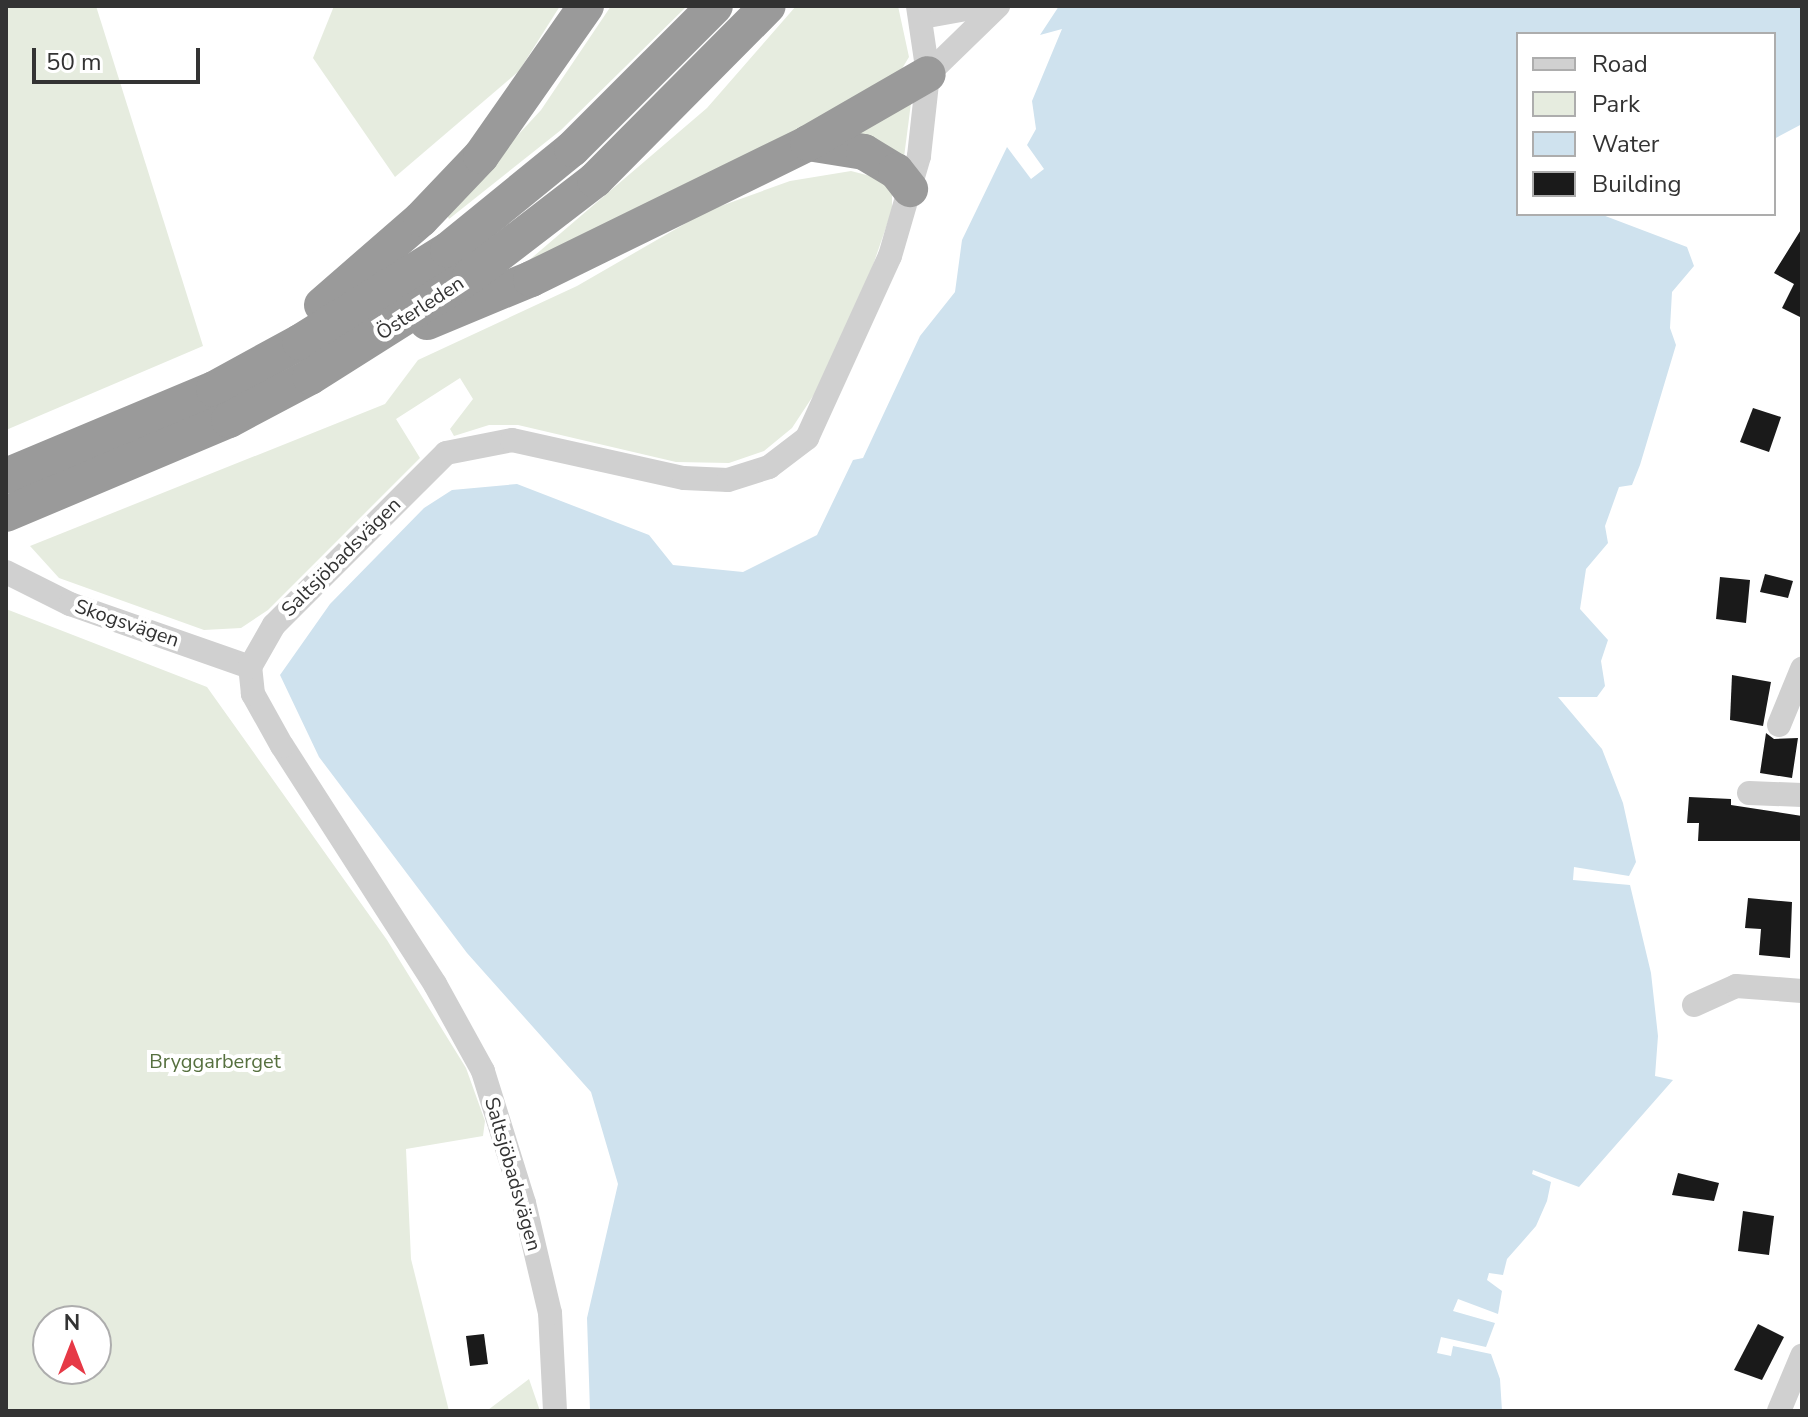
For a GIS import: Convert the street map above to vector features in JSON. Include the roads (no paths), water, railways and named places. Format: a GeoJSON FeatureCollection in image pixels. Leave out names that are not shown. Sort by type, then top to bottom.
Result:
{"type":"FeatureCollection","features":[{"type":"Feature","properties":{"kind":"highway"},"geometry":{"type":"LineString","coordinates":[[214,389],[357,277],[421,219],[481,156],[526,99],[586,6]]}},
{"type":"Feature","properties":{"kind":"highway","name":"Österleden"},"geometry":{"type":"LineString","coordinates":[[6,476],[214,389],[300,342],[448,250],[572,149],[715,6]]}},
{"type":"Feature","properties":{"kind":"highway","name":"Österleden"},"geometry":{"type":"LineString","coordinates":[[6,514],[229,420],[361,346],[470,276],[595,180],[691,89],[768,6]]}},
{"type":"Feature","properties":{"kind":"highway"},"geometry":{"type":"LineString","coordinates":[[361,346],[531,279],[808,143],[928,74]]}},
{"type":"Feature","properties":{"kind":"highway"},"geometry":{"type":"LineString","coordinates":[[808,143],[864,152],[896,171],[910,189]]}},
{"type":"Feature","properties":{"kind":"street"},"geometry":{"type":"LineString","coordinates":[[920,11],[983,6]]}},
{"type":"Feature","properties":{"kind":"street"},"geometry":{"type":"LineString","coordinates":[[928,74],[998,6]]}},
{"type":"Feature","properties":{"kind":"street","name":"Saltsjöbadsvägen"},"geometry":{"type":"LineString","coordinates":[[555,1411],[550,1313],[524,1203],[483,1071],[435,984],[282,746],[253,694],[250,667],[274,625],[446,453],[512,440],[684,478],[728,480],[769,467],[807,438],[831,394],[890,256],[910,189],[928,74],[920,11]]}},
{"type":"Feature","properties":{"kind":"street","name":"Skogsvägen"},"geometry":{"type":"LineString","coordinates":[[6,572],[70,604],[250,667]]}},
{"type":"Feature","properties":{"kind":"street"},"geometry":{"type":"LineString","coordinates":[[1779,725],[1802,669]]}},
{"type":"Feature","properties":{"kind":"street"},"geometry":{"type":"LineString","coordinates":[[1749,793],[1802,795]]}},
{"type":"Feature","properties":{"kind":"street"},"geometry":{"type":"LineString","coordinates":[[1694,1005],[1736,986],[1802,991]]}},
{"type":"Feature","properties":{"kind":"street"},"geometry":{"type":"LineString","coordinates":[[1779,1411],[1802,1356]]}},
{"type":"Feature","properties":{"kind":"water"},"geometry":{"type":"Polygon","coordinates":[[[1059,6],[1802,6],[1802,124],[1776,138],[1776,32],[1516,32],[1516,216],[1605,216],[1687,247],[1694,266],[1672,292],[1670,328],[1676,345],[1640,465],[1632,485],[1619,487],[1605,526],[1608,543],[1586,569],[1580,609],[1608,640],[1601,661],[1605,686],[1597,697],[1558,697],[1602,749],[1623,803],[1636,862],[1629,876],[1574,867],[1573,880],[1630,885],[1651,973],[1658,1036],[1655,1076],[1673,1080],[1579,1187],[1533,1170],[1532,1174],[1551,1182],[1547,1201],[1536,1226],[1507,1259],[1503,1275],[1489,1273],[1487,1280],[1502,1291],[1498,1314],[1458,1299],[1453,1311],[1495,1323],[1486,1347],[1441,1337],[1437,1353],[1451,1356],[1453,1346],[1491,1354],[1500,1379],[1502,1411],[590,1411],[587,1318],[618,1184],[591,1092],[467,953],[319,757],[280,675],[330,604],[424,508],[452,490],[517,484],[649,535],[673,565],[743,572],[817,535],[853,460],[863,458],[920,336],[955,292],[962,240],[1007,147],[1031,179],[1044,169],[1027,145],[1036,129],[1032,101],[1062,29],[1040,35],[1059,6]]]}},
{"type":"Feature","properties":{"kind":"park label","name":"Bryggarberget"},"geometry":{"type":"Point","coordinates":[215,1061]}}]}
